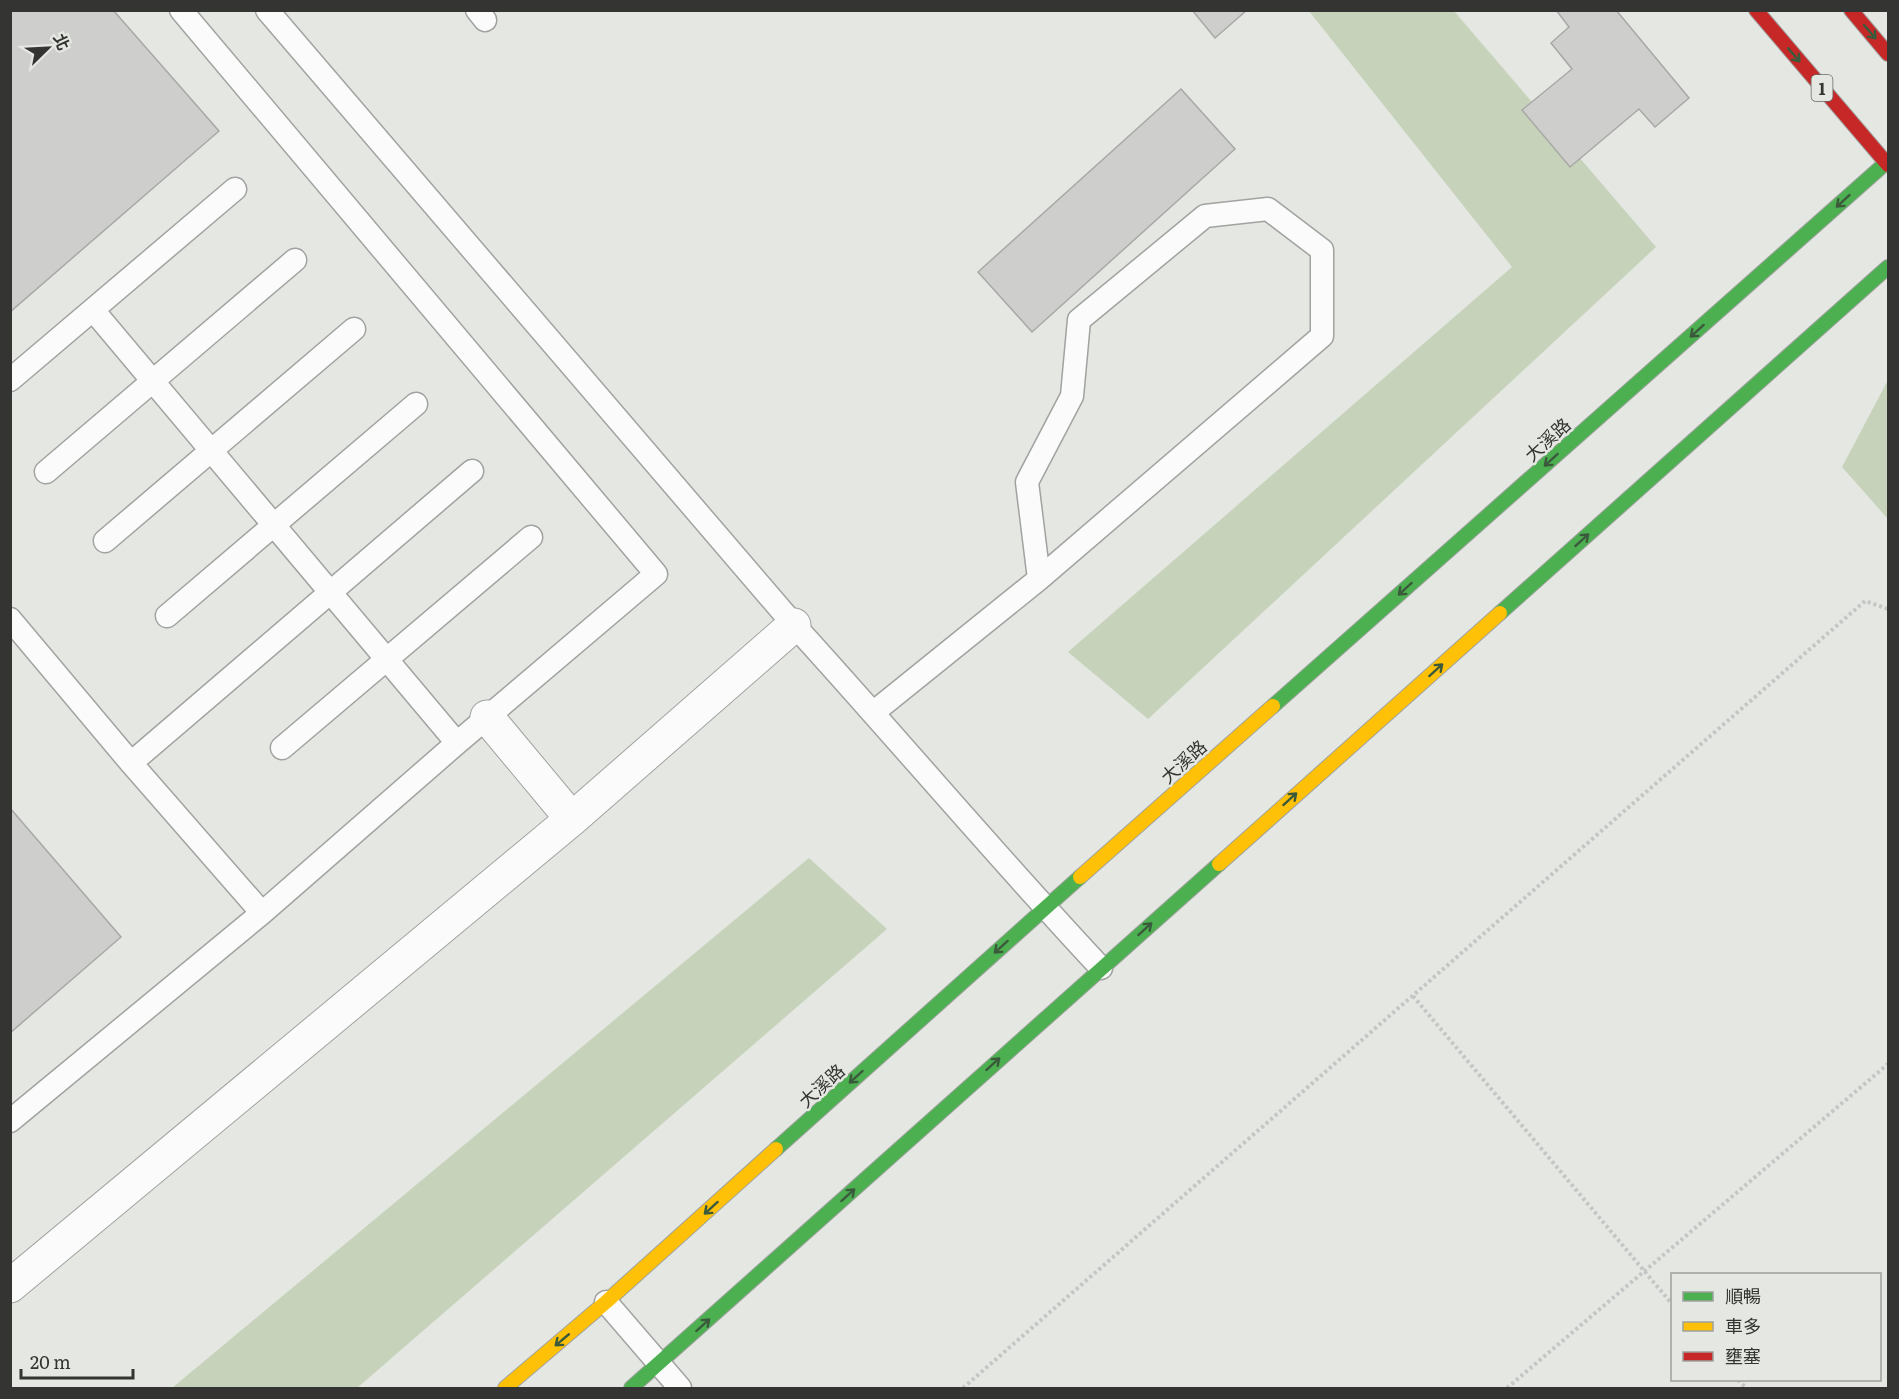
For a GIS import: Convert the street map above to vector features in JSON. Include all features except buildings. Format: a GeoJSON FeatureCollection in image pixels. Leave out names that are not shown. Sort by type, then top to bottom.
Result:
{"type":"FeatureCollection","features":[{"type":"Feature","properties":{"kind":"main road","name":"1"},"geometry":{"type":"LineString","coordinates":[[1756,10],[1888,163]]}},
{"type":"Feature","properties":{"kind":"main road"},"geometry":{"type":"LineString","coordinates":[[1851,10],[1888,54]]}},
{"type":"Feature","properties":{"kind":"main road","name":"大溪路"},"geometry":{"type":"LineString","coordinates":[[505,1389],[606,1302],[1045,908],[1888,163]]}},
{"type":"Feature","properties":{"kind":"main road"},"geometry":{"type":"LineString","coordinates":[[631,1389],[1888,267]]}},
{"type":"Feature","properties":{"kind":"street"},"geometry":{"type":"LineString","coordinates":[[10,1286],[572,819],[794,625]]}},
{"type":"Feature","properties":{"kind":"street"},"geometry":{"type":"LineString","coordinates":[[487,717],[572,819]]}},
{"type":"Feature","properties":{"kind":"lane"},"geometry":{"type":"LineString","coordinates":[[10,1121],[262,913],[487,717],[657,574],[181,10]]}},
{"type":"Feature","properties":{"kind":"lane"},"geometry":{"type":"LineString","coordinates":[[267,10],[794,625],[1101,968]]}},
{"type":"Feature","properties":{"kind":"lane"},"geometry":{"type":"LineString","coordinates":[[10,380],[235,189]]}},
{"type":"Feature","properties":{"kind":"lane"},"geometry":{"type":"LineString","coordinates":[[874,712],[1039,579],[1322,336],[1322,250],[1268,209],[1205,216],[1079,320],[1072,396],[1027,483],[1039,579]]}},
{"type":"Feature","properties":{"kind":"lane"},"geometry":{"type":"LineString","coordinates":[[46,472],[296,260]]}},
{"type":"Feature","properties":{"kind":"lane"},"geometry":{"type":"LineString","coordinates":[[93,310],[457,743]]}},
{"type":"Feature","properties":{"kind":"lane"},"geometry":{"type":"LineString","coordinates":[[105,541],[354,329]]}},
{"type":"Feature","properties":{"kind":"lane"},"geometry":{"type":"LineString","coordinates":[[167,616],[416,404]]}},
{"type":"Feature","properties":{"kind":"lane"},"geometry":{"type":"LineString","coordinates":[[131,763],[472,471]]}},
{"type":"Feature","properties":{"kind":"lane"},"geometry":{"type":"LineString","coordinates":[[282,748],[531,537]]}},
{"type":"Feature","properties":{"kind":"lane"},"geometry":{"type":"LineString","coordinates":[[10,619],[131,763],[262,913]]}},
{"type":"Feature","properties":{"kind":"lane"},"geometry":{"type":"LineString","coordinates":[[606,1302],[680,1389]]}},
{"type":"Feature","properties":{"kind":"path"},"geometry":{"type":"LineString","coordinates":[[963,1389],[1865,602],[1888,609]]}},
{"type":"Feature","properties":{"kind":"path"},"geometry":{"type":"LineString","coordinates":[[1413,996],[1671,1303]]}},
{"type":"Feature","properties":{"kind":"path"},"geometry":{"type":"LineString","coordinates":[[1507,1389],[1888,1064]]}},
{"type":"Feature","properties":{"kind":"green space"},"geometry":{"type":"Polygon","coordinates":[[[1309,11],[1454,11],[1656,247],[1148,719],[1068,652],[1512,267],[1309,11]]]}},
{"type":"Feature","properties":{"kind":"green space"},"geometry":{"type":"Polygon","coordinates":[[[1888,380],[1888,519],[1842,467],[1888,380]]]}},
{"type":"Feature","properties":{"kind":"green space"},"geometry":{"type":"Polygon","coordinates":[[[809,858],[887,929],[357,1388],[172,1388],[809,858]]]}},
{"type":"Feature","properties":{"kind":"traffic: fast"},"geometry":{"type":"LineString","coordinates":[[1273,706],[1888,161]]}},
{"type":"Feature","properties":{"kind":"traffic: fast"},"geometry":{"type":"LineString","coordinates":[[1500,613],[1888,267]]}},
{"type":"Feature","properties":{"kind":"traffic: fast"},"geometry":{"type":"LineString","coordinates":[[631,1388],[1219,864]]}},
{"type":"Feature","properties":{"kind":"traffic: fast"},"geometry":{"type":"LineString","coordinates":[[776,1149],[1080,877]]}},
{"type":"Feature","properties":{"kind":"traffic: slow"},"geometry":{"type":"LineString","coordinates":[[1219,864],[1500,613]]}},
{"type":"Feature","properties":{"kind":"traffic: slow"},"geometry":{"type":"LineString","coordinates":[[1080,877],[1273,706]]}},
{"type":"Feature","properties":{"kind":"traffic: slow"},"geometry":{"type":"LineString","coordinates":[[505,1388],[606,1302],[776,1149]]}},
{"type":"Feature","properties":{"kind":"traffic: jam"},"geometry":{"type":"LineString","coordinates":[[1756,10],[1888,165]]}},
{"type":"Feature","properties":{"kind":"traffic: jam"},"geometry":{"type":"LineString","coordinates":[[1851,10],[1888,54]]}}]}
